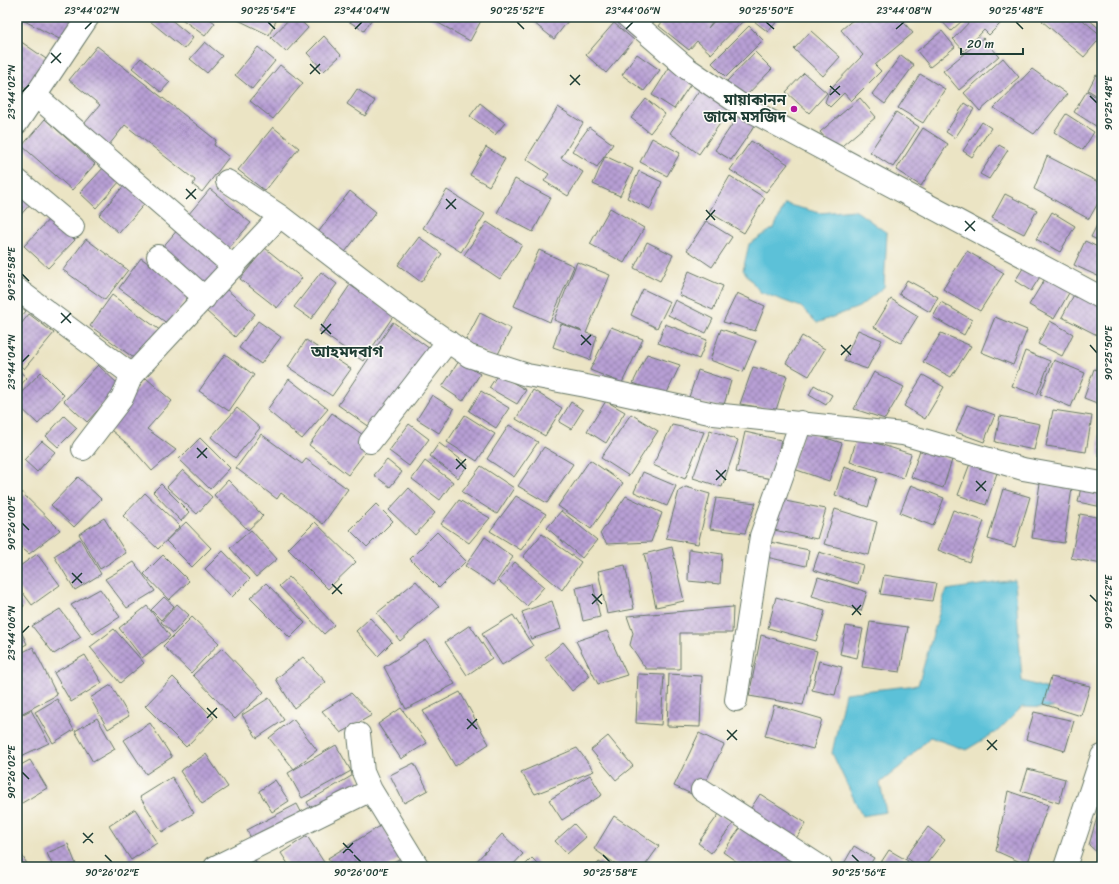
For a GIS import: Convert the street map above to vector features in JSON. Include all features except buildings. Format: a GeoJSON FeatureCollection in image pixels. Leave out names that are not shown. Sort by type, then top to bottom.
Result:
{"type":"FeatureCollection","features":[{"type":"Feature","properties":{"kind":"street"},"geometry":{"type":"LineString","coordinates":[[17,123],[88,17]]}},
{"type":"Feature","properties":{"kind":"street"},"geometry":{"type":"LineString","coordinates":[[628,17],[688,70],[744,108],[1102,298]]}},
{"type":"Feature","properties":{"kind":"street"},"geometry":{"type":"LineString","coordinates":[[36,96],[234,267]]}},
{"type":"Feature","properties":{"kind":"street"},"geometry":{"type":"LineString","coordinates":[[17,180],[73,227]]}},
{"type":"Feature","properties":{"kind":"street"},"geometry":{"type":"LineString","coordinates":[[227,181],[280,216],[404,310],[470,356],[527,375],[586,386],[714,414],[903,434],[1023,469],[1102,483]]}},
{"type":"Feature","properties":{"kind":"street"},"geometry":{"type":"LineString","coordinates":[[83,449],[122,398],[132,375],[280,216]]}},
{"type":"Feature","properties":{"kind":"street"},"geometry":{"type":"LineString","coordinates":[[158,256],[205,298]]}},
{"type":"Feature","properties":{"kind":"street"},"geometry":{"type":"LineString","coordinates":[[17,289],[132,375]]}},
{"type":"Feature","properties":{"kind":"street"},"geometry":{"type":"LineString","coordinates":[[370,442],[448,341]]}},
{"type":"Feature","properties":{"kind":"street"},"geometry":{"type":"LineString","coordinates":[[736,700],[761,536],[801,422]]}},
{"type":"Feature","properties":{"kind":"street"},"geometry":{"type":"LineString","coordinates":[[359,734],[363,772],[371,790],[418,867]]}},
{"type":"Feature","properties":{"kind":"street"},"geometry":{"type":"LineString","coordinates":[[1065,867],[1102,756]]}},
{"type":"Feature","properties":{"kind":"street"},"geometry":{"type":"LineString","coordinates":[[214,867],[371,790]]}},
{"type":"Feature","properties":{"kind":"street"},"geometry":{"type":"LineString","coordinates":[[702,790],[821,867]]}},
{"type":"Feature","properties":{"kind":"water"},"geometry":{"type":"Polygon","coordinates":[[[785,204],[820,213],[855,210],[887,233],[884,287],[859,307],[817,323],[801,307],[760,292],[743,270],[749,244],[774,228],[785,204]]]}},
{"type":"Feature","properties":{"kind":"water"},"geometry":{"type":"Polygon","coordinates":[[[1015,580],[1022,681],[1051,690],[1053,708],[1022,707],[999,730],[966,750],[930,737],[901,766],[880,783],[886,812],[862,816],[832,753],[845,693],[918,685],[946,590],[1015,580]]]}},
{"type":"Feature","properties":{"kind":"place","name":"মায়াকানন জামে মসজিদ"},"geometry":{"type":"Point","coordinates":[794,109]}},
{"type":"Feature","properties":{"kind":"district","name":"আহমদবাগ"},"geometry":{"type":"Point","coordinates":[347,351]}}]}
